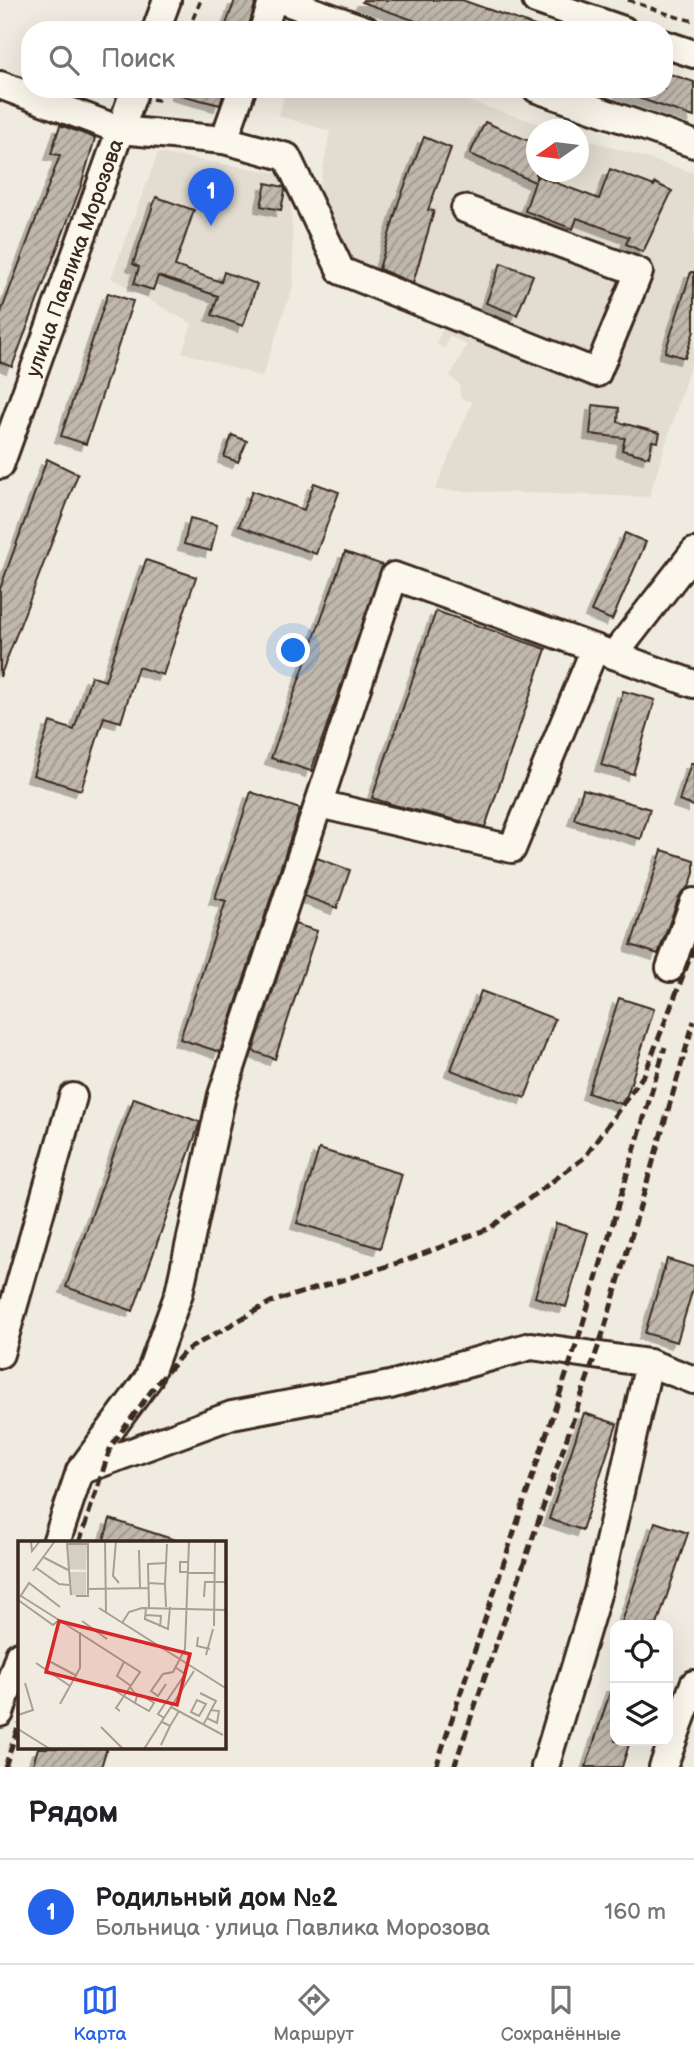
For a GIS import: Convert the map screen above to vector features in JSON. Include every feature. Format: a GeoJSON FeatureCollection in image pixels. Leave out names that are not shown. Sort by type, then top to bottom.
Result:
{"type":"FeatureCollection","features":[{"type":"Feature","properties":{"kind":"street"},"geometry":{"type":"LineString","coordinates":[[159,21],[167,0]]}},
{"type":"Feature","properties":{"kind":"street"},"geometry":{"type":"LineString","coordinates":[[266,21],[273,0]]}},
{"type":"Feature","properties":{"kind":"street"},"geometry":{"type":"LineString","coordinates":[[281,0],[340,21]]}},
{"type":"Feature","properties":{"kind":"street"},"geometry":{"type":"LineString","coordinates":[[536,0],[597,21]]}},
{"type":"Feature","properties":{"kind":"street"},"geometry":{"type":"LineString","coordinates":[[673,47],[694,54]]}},
{"type":"Feature","properties":{"kind":"street"},"geometry":{"type":"LineString","coordinates":[[0,85],[21,93]]}},
{"type":"Feature","properties":{"kind":"street"},"geometry":{"type":"LineString","coordinates":[[35,98],[120,130],[224,140],[287,157],[341,271],[597,373],[639,272],[466,209]]}},
{"type":"Feature","properties":{"kind":"street","name":"улица Павлика Морозова"},"geometry":{"type":"LineString","coordinates":[[0,465],[132,98]]}},
{"type":"Feature","properties":{"kind":"street"},"geometry":{"type":"LineString","coordinates":[[224,140],[239,98]]}},
{"type":"Feature","properties":{"kind":"street"},"geometry":{"type":"LineString","coordinates":[[563,98],[694,144]]}},
{"type":"Feature","properties":{"kind":"street"},"geometry":{"type":"LineString","coordinates":[[319,804],[512,849],[604,652],[694,552]]}},
{"type":"Feature","properties":{"kind":"street"},"geometry":{"type":"LineString","coordinates":[[57,1541],[80,1471],[148,1379],[179,1293],[222,1095],[394,576],[694,684]]}},
{"type":"Feature","properties":{"kind":"street"},"geometry":{"type":"LineString","coordinates":[[670,968],[694,901]]}},
{"type":"Feature","properties":{"kind":"street"},"geometry":{"type":"LineString","coordinates":[[0,1354],[72,1097]]}},
{"type":"Feature","properties":{"kind":"street"},"geometry":{"type":"LineString","coordinates":[[80,1471],[232,1415],[390,1385],[531,1346],[649,1363],[694,1380]]}},
{"type":"Feature","properties":{"kind":"street"},"geometry":{"type":"LineString","coordinates":[[545,1767],[598,1591],[649,1363]]}},
{"type":"Feature","properties":{"kind":"street"},"geometry":{"type":"LineString","coordinates":[[0,1713],[18,1658]]}},
{"type":"Feature","properties":{"kind":"street"},"geometry":{"type":"LineString","coordinates":[[663,1767],[694,1684]]}},
{"type":"Feature","properties":{"kind":"path"},"geometry":{"type":"LineString","coordinates":[[192,21],[201,0]]}},
{"type":"Feature","properties":{"kind":"path"},"geometry":{"type":"LineString","coordinates":[[628,0],[694,20]]}},
{"type":"Feature","properties":{"kind":"shaded area"},"geometry":{"type":"Polygon","coordinates":[[[284,98],[458,98],[526,120],[526,182],[589,182],[589,140],[694,173],[694,354],[649,497],[435,490],[472,402],[460,398],[460,385],[450,376],[467,345],[449,336],[445,349],[436,344],[443,328],[341,271],[315,212],[330,131],[279,116],[284,98]]]}},
{"type":"Feature","properties":{"kind":"shaded area"},"geometry":{"type":"Polygon","coordinates":[[[158,153],[290,175],[294,283],[262,377],[182,352],[192,324],[111,278],[158,153]]]}},
{"type":"Feature","properties":{"kind":"building"},"geometry":{"type":"Polygon","coordinates":[[[235,0],[256,0],[250,21],[227,21],[235,0]]]}},
{"type":"Feature","properties":{"kind":"building"},"geometry":{"type":"Polygon","coordinates":[[[462,0],[521,21],[416,21],[362,2],[462,0]]]}},
{"type":"Feature","properties":{"kind":"building"},"geometry":{"type":"Polygon","coordinates":[[[673,75],[694,82],[694,117],[639,98],[673,98],[673,75]]]}},
{"type":"Feature","properties":{"kind":"building"},"geometry":{"type":"Polygon","coordinates":[[[193,98],[222,98],[220,105],[193,98]]]}},
{"type":"Feature","properties":{"kind":"building"},"geometry":{"type":"Polygon","coordinates":[[[485,122],[526,140],[526,178],[470,154],[485,122]]]}},
{"type":"Feature","properties":{"kind":"building"},"geometry":{"type":"Polygon","coordinates":[[[60,125],[95,138],[81,186],[12,367],[0,362],[0,315],[60,155],[51,154],[60,125]]]}},
{"type":"Feature","properties":{"kind":"building"},"geometry":{"type":"Polygon","coordinates":[[[424,137],[451,148],[428,210],[434,211],[413,283],[379,269],[399,201],[424,137]]]}},
{"type":"Feature","properties":{"kind":"building"},"geometry":{"type":"Polygon","coordinates":[[[610,169],[672,191],[643,252],[626,244],[629,237],[577,218],[573,229],[525,211],[535,182],[554,182],[599,199],[610,169]]]}},
{"type":"Feature","properties":{"kind":"building"},"geometry":{"type":"Polygon","coordinates":[[[266,183],[284,187],[281,210],[261,206],[266,183]]]}},
{"type":"Feature","properties":{"kind":"building"},"geometry":{"type":"Polygon","coordinates":[[[156,197],[194,210],[175,266],[221,282],[224,272],[257,284],[243,326],[212,315],[218,296],[158,276],[153,290],[134,284],[139,267],[133,264],[156,197]]]}},
{"type":"Feature","properties":{"kind":"building"},"geometry":{"type":"Polygon","coordinates":[[[501,263],[533,275],[517,315],[486,303],[501,263]]]}},
{"type":"Feature","properties":{"kind":"building"},"geometry":{"type":"Polygon","coordinates":[[[691,272],[694,272],[694,331],[685,358],[665,352],[691,272]]]}},
{"type":"Feature","properties":{"kind":"building"},"geometry":{"type":"Polygon","coordinates":[[[108,293],[133,301],[86,444],[61,436],[108,293]]]}},
{"type":"Feature","properties":{"kind":"building"},"geometry":{"type":"Polygon","coordinates":[[[593,405],[619,408],[618,422],[660,433],[658,442],[652,441],[649,457],[622,450],[625,438],[590,434],[593,405]]]}},
{"type":"Feature","properties":{"kind":"building"},"geometry":{"type":"Polygon","coordinates":[[[232,435],[247,441],[238,462],[224,457],[232,435]]]}},
{"type":"Feature","properties":{"kind":"building"},"geometry":{"type":"Polygon","coordinates":[[[47,459],[78,474],[0,677],[0,589],[47,459]]]}},
{"type":"Feature","properties":{"kind":"building"},"geometry":{"type":"Polygon","coordinates":[[[314,483],[339,492],[316,554],[239,526],[252,491],[304,510],[314,483]]]}},
{"type":"Feature","properties":{"kind":"building"},"geometry":{"type":"Polygon","coordinates":[[[190,518],[217,525],[211,551],[184,544],[190,518]]]}},
{"type":"Feature","properties":{"kind":"building"},"geometry":{"type":"Polygon","coordinates":[[[625,533],[646,542],[612,620],[591,611],[625,533]]]}},
{"type":"Feature","properties":{"kind":"building"},"geometry":{"type":"Polygon","coordinates":[[[345,552],[383,565],[311,771],[271,758],[345,552]]]}},
{"type":"Feature","properties":{"kind":"building"},"geometry":{"type":"Polygon","coordinates":[[[146,560],[196,577],[163,675],[138,667],[121,722],[104,717],[81,790],[33,775],[50,722],[74,730],[91,676],[105,681],[146,560]]]}},
{"type":"Feature","properties":{"kind":"building"},"geometry":{"type":"Polygon","coordinates":[[[436,611],[546,649],[485,827],[372,798],[436,611]]]}},
{"type":"Feature","properties":{"kind":"building"},"geometry":{"type":"Polygon","coordinates":[[[623,691],[655,700],[633,774],[601,765],[623,691]]]}},
{"type":"Feature","properties":{"kind":"building"},"geometry":{"type":"Polygon","coordinates":[[[691,763],[694,763],[694,806],[679,801],[691,763]]]}},
{"type":"Feature","properties":{"kind":"building"},"geometry":{"type":"Polygon","coordinates":[[[583,789],[650,809],[641,839],[574,819],[583,789]]]}},
{"type":"Feature","properties":{"kind":"building"},"geometry":{"type":"Polygon","coordinates":[[[251,792],[300,809],[220,1052],[180,1039],[226,901],[215,898],[251,792]]]}},
{"type":"Feature","properties":{"kind":"building"},"geometry":{"type":"Polygon","coordinates":[[[662,850],[694,860],[694,873],[689,887],[679,897],[658,954],[631,945],[662,850]]]}},
{"type":"Feature","properties":{"kind":"building"},"geometry":{"type":"Polygon","coordinates":[[[317,858],[350,870],[337,908],[304,896],[317,858]]]}},
{"type":"Feature","properties":{"kind":"building"},"geometry":{"type":"Polygon","coordinates":[[[295,924],[317,931],[275,1059],[253,1051],[295,924]]]}},
{"type":"Feature","properties":{"kind":"building"},"geometry":{"type":"Polygon","coordinates":[[[481,991],[555,1019],[525,1098],[451,1070],[481,991]]]}},
{"type":"Feature","properties":{"kind":"building"},"geometry":{"type":"Polygon","coordinates":[[[619,998],[654,1009],[624,1105],[588,1093],[619,998]]]}},
{"type":"Feature","properties":{"kind":"building"},"geometry":{"type":"Polygon","coordinates":[[[134,1098],[200,1122],[133,1311],[66,1287],[134,1098]]]}},
{"type":"Feature","properties":{"kind":"building"},"geometry":{"type":"Polygon","coordinates":[[[319,1149],[402,1174],[380,1248],[297,1223],[319,1149]]]}},
{"type":"Feature","properties":{"kind":"building"},"geometry":{"type":"Polygon","coordinates":[[[556,1223],[588,1233],[566,1307],[535,1297],[556,1223]]]}},
{"type":"Feature","properties":{"kind":"building"},"geometry":{"type":"Polygon","coordinates":[[[667,1259],[694,1267],[694,1285],[677,1342],[645,1333],[667,1259]]]}},
{"type":"Feature","properties":{"kind":"building"},"geometry":{"type":"Polygon","coordinates":[[[584,1413],[617,1424],[582,1530],[549,1519],[584,1413]]]}},
{"type":"Feature","properties":{"kind":"building"},"geometry":{"type":"Polygon","coordinates":[[[110,1519],[175,1540],[175,1541],[104,1541],[110,1519]]]}},
{"type":"Feature","properties":{"kind":"building"},"geometry":{"type":"Polygon","coordinates":[[[655,1522],[688,1533],[659,1620],[623,1620],[655,1522]]]}},
{"type":"Feature","properties":{"kind":"building"},"geometry":{"type":"Polygon","coordinates":[[[610,1692],[610,1746],[628,1746],[622,1767],[586,1767],[610,1692]]]}},
{"type":"Feature","properties":{"kind":"building"},"geometry":{"type":"Polygon","coordinates":[[[37,1750],[106,1750],[101,1767],[32,1767],[37,1750]]]}},
{"type":"Feature","properties":{"kind":"railway"},"geometry":{"type":"LineString","coordinates":[[80,1541],[111,1446],[155,1386],[185,1351],[271,1302],[407,1260],[490,1228],[585,1157],[645,1073],[693,950]]}},
{"type":"Feature","properties":{"kind":"railway"},"geometry":{"type":"LineString","coordinates":[[454,1767],[605,1327],[694,1021]]}},
{"type":"Feature","properties":{"kind":"railway"},"geometry":{"type":"LineString","coordinates":[[436,1767],[581,1330],[665,1047]]}},
{"type":"Feature","properties":{"kind":"railway"},"geometry":{"type":"LineString","coordinates":[[5,1767],[18,1727]]}},
{"type":"Feature","properties":{"kind":"place","name":"Родильный дом №2"},"geometry":{"type":"Point","coordinates":[211,226]}}]}
